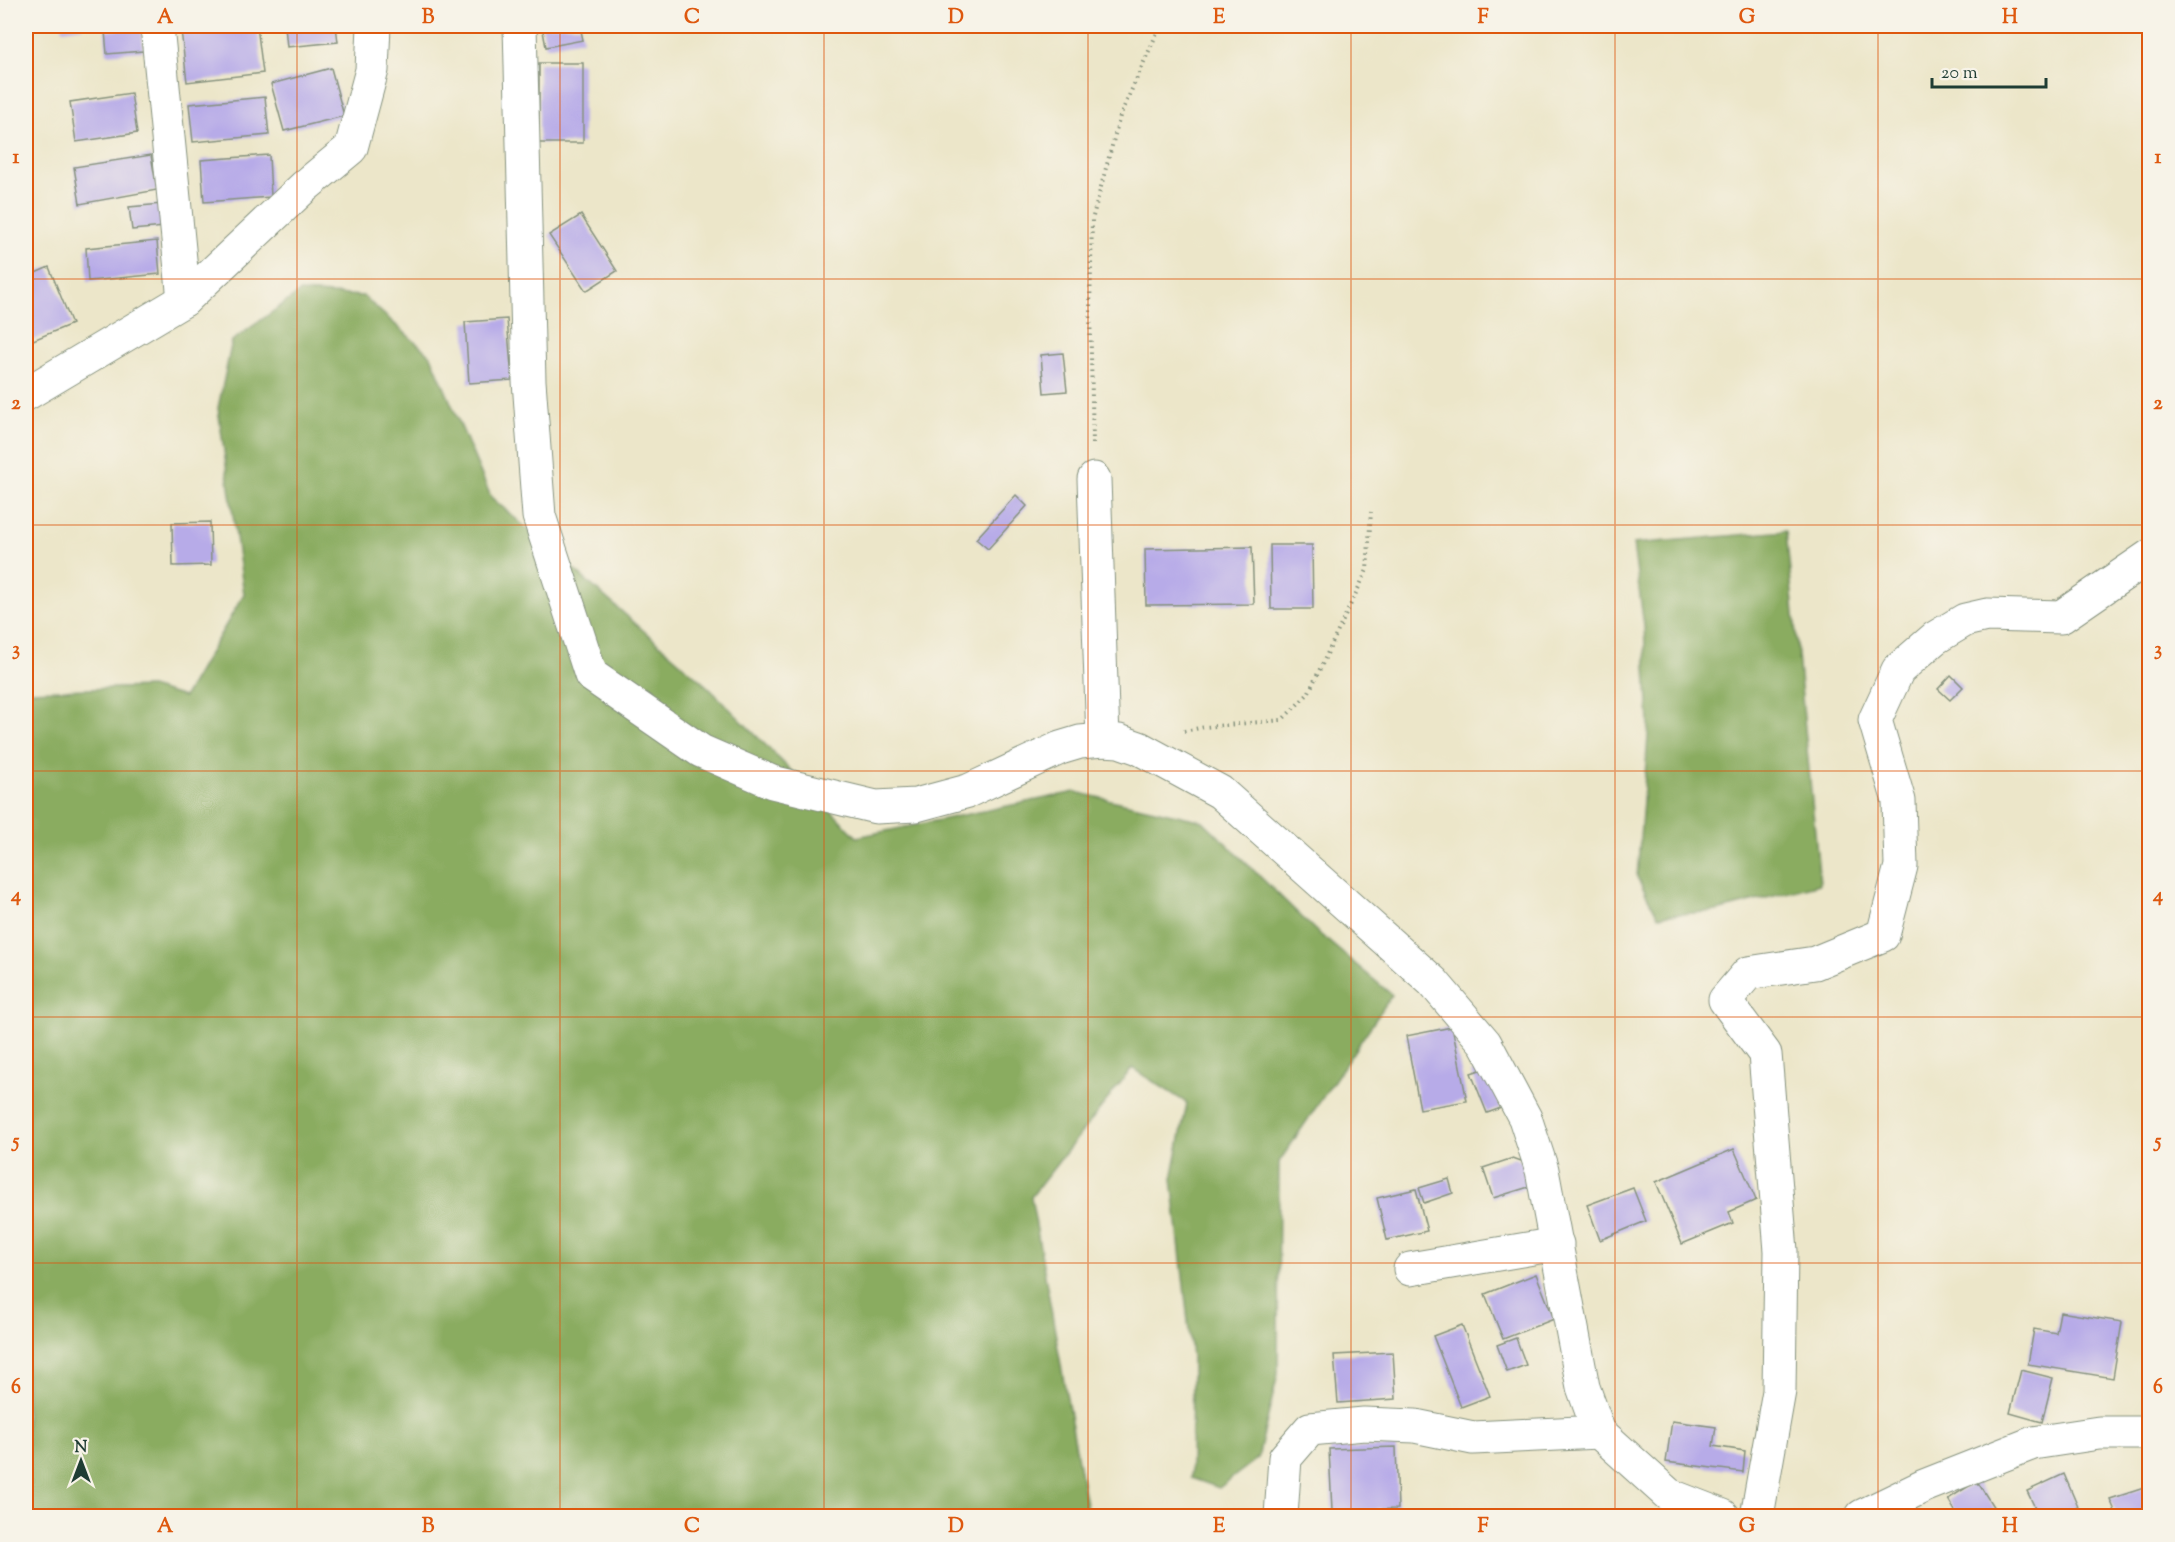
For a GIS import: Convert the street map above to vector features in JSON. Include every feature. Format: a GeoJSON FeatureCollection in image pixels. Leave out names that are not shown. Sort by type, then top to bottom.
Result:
{"type":"FeatureCollection","features":[{"type":"Feature","properties":{"kind":"street"},"geometry":{"type":"LineString","coordinates":[[157,26],[184,300]]}},
{"type":"Feature","properties":{"kind":"street"},"geometry":{"type":"LineString","coordinates":[[26,394],[184,300],[304,187],[351,148],[372,70],[374,26]]}},
{"type":"Feature","properties":{"kind":"street"},"geometry":{"type":"LineString","coordinates":[[520,26],[529,381],[539,516],[591,675],[700,751],[772,782],[876,807],[916,805],[968,791],[1060,748],[1080,742],[1103,740],[1119,741],[1139,748],[1220,792],[1433,982],[1485,1043],[1525,1118],[1542,1170],[1584,1387],[1599,1432],[1669,1495],[1723,1516]]}},
{"type":"Feature","properties":{"kind":"street"},"geometry":{"type":"LineString","coordinates":[[1094,479],[1103,740]]}},
{"type":"Feature","properties":{"kind":"street"},"geometry":{"type":"LineString","coordinates":[[1757,1516],[1779,1391],[1781,1251],[1765,1054],[1725,999],[1748,974],[1815,963],[1883,935],[1901,866],[1899,801],[1875,720],[1898,670],[1935,639],[1965,620],[1987,615],[2061,617],[2150,556]]}},
{"type":"Feature","properties":{"kind":"street"},"geometry":{"type":"LineString","coordinates":[[1410,1269],[1557,1244]]}},
{"type":"Feature","properties":{"kind":"street"},"geometry":{"type":"LineString","coordinates":[[1281,1516],[1285,1458],[1310,1429],[1364,1424],[1415,1426],[1473,1438],[1599,1432]]}},
{"type":"Feature","properties":{"kind":"street"},"geometry":{"type":"LineString","coordinates":[[1862,1516],[1924,1486],[2033,1443],[2099,1433],[2150,1433]]}},
{"type":"Feature","properties":{"kind":"path"},"geometry":{"type":"LineString","coordinates":[[1094,479],[1089,310],[1092,220],[1120,116],[1160,26]]}},
{"type":"Feature","properties":{"kind":"path"},"geometry":{"type":"LineString","coordinates":[[1139,748],[1168,734],[1205,727],[1282,720],[1308,694],[1367,570],[1371,512]]}},
{"type":"Feature","properties":{"kind":"green space"},"geometry":{"type":"Polygon","coordinates":[[[300,292],[363,296],[431,356],[491,497],[708,687],[857,837],[1075,792],[1203,821],[1315,930],[1392,995],[1279,1162],[1278,1374],[1258,1458],[1219,1488],[1191,1478],[1192,1357],[1172,1179],[1187,1103],[1132,1068],[1031,1197],[1088,1516],[26,1516],[26,691],[150,687],[184,697],[244,594],[218,408],[232,341],[300,292]]]}},
{"type":"Feature","properties":{"kind":"green space"},"geometry":{"type":"Polygon","coordinates":[[[1786,531],[1820,884],[1717,911],[1658,916],[1637,877],[1649,724],[1644,626],[1633,544],[1786,531]]]}},
{"type":"Feature","properties":{"kind":"building"},"geometry":{"type":"Polygon","coordinates":[[[62,26],[83,26],[83,27],[63,30],[62,26]]]}},
{"type":"Feature","properties":{"kind":"building"},"geometry":{"type":"Polygon","coordinates":[[[215,26],[257,26],[263,73],[187,82],[181,30],[215,26]]]}},
{"type":"Feature","properties":{"kind":"building"},"geometry":{"type":"Polygon","coordinates":[[[285,26],[336,26],[338,42],[287,47],[285,26]]]}},
{"type":"Feature","properties":{"kind":"building"},"geometry":{"type":"Polygon","coordinates":[[[542,26],[580,26],[583,40],[546,47],[542,26]]]}},
{"type":"Feature","properties":{"kind":"building"},"geometry":{"type":"Polygon","coordinates":[[[141,28],[143,51],[107,54],[105,31],[141,28]]]}},
{"type":"Feature","properties":{"kind":"building"},"geometry":{"type":"Polygon","coordinates":[[[539,63],[583,63],[583,143],[539,143],[539,63]]]}},
{"type":"Feature","properties":{"kind":"building"},"geometry":{"type":"Polygon","coordinates":[[[331,68],[344,116],[284,131],[271,84],[331,68]]]}},
{"type":"Feature","properties":{"kind":"building"},"geometry":{"type":"Polygon","coordinates":[[[131,93],[137,133],[76,142],[70,102],[131,93]]]}},
{"type":"Feature","properties":{"kind":"building"},"geometry":{"type":"Polygon","coordinates":[[[265,97],[269,135],[193,142],[189,104],[265,97]]]}},
{"type":"Feature","properties":{"kind":"building"},"geometry":{"type":"Polygon","coordinates":[[[151,155],[157,190],[80,204],[74,167],[151,155]]]}},
{"type":"Feature","properties":{"kind":"building"},"geometry":{"type":"Polygon","coordinates":[[[269,155],[271,197],[204,202],[201,160],[269,155]]]}},
{"type":"Feature","properties":{"kind":"building"},"geometry":{"type":"Polygon","coordinates":[[[162,204],[164,227],[132,230],[129,207],[162,204]]]}},
{"type":"Feature","properties":{"kind":"building"},"geometry":{"type":"Polygon","coordinates":[[[581,215],[617,271],[586,291],[549,235],[581,215]]]}},
{"type":"Feature","properties":{"kind":"building"},"geometry":{"type":"Polygon","coordinates":[[[157,241],[160,274],[88,281],[86,248],[157,241]]]}},
{"type":"Feature","properties":{"kind":"building"},"geometry":{"type":"Polygon","coordinates":[[[49,267],[72,324],[26,343],[26,277],[49,267]]]}},
{"type":"Feature","properties":{"kind":"building"},"geometry":{"type":"Polygon","coordinates":[[[507,319],[512,380],[469,383],[465,322],[507,319]]]}},
{"type":"Feature","properties":{"kind":"building"},"geometry":{"type":"Polygon","coordinates":[[[1063,353],[1067,391],[1044,393],[1041,355],[1063,353]]]}},
{"type":"Feature","properties":{"kind":"building"},"geometry":{"type":"Polygon","coordinates":[[[1016,495],[1027,506],[988,549],[976,539],[1016,495]]]}},
{"type":"Feature","properties":{"kind":"building"},"geometry":{"type":"Polygon","coordinates":[[[210,522],[211,565],[173,566],[172,523],[210,522]]]}},
{"type":"Feature","properties":{"kind":"building"},"geometry":{"type":"Polygon","coordinates":[[[1270,545],[1312,545],[1313,609],[1271,609],[1270,545]]]}},
{"type":"Feature","properties":{"kind":"building"},"geometry":{"type":"Polygon","coordinates":[[[1252,547],[1254,604],[1146,605],[1145,549],[1252,547]]]}},
{"type":"Feature","properties":{"kind":"building"},"geometry":{"type":"Polygon","coordinates":[[[1951,675],[1963,687],[1950,700],[1938,689],[1951,675]]]}},
{"type":"Feature","properties":{"kind":"building"},"geometry":{"type":"Polygon","coordinates":[[[1452,1027],[1467,1101],[1420,1109],[1406,1036],[1452,1027]]]}},
{"type":"Feature","properties":{"kind":"building"},"geometry":{"type":"Polygon","coordinates":[[[1486,1068],[1501,1108],[1487,1113],[1471,1073],[1486,1068]]]}},
{"type":"Feature","properties":{"kind":"building"},"geometry":{"type":"Polygon","coordinates":[[[1734,1149],[1756,1200],[1729,1212],[1733,1223],[1682,1244],[1656,1182],[1734,1149]]]}},
{"type":"Feature","properties":{"kind":"building"},"geometry":{"type":"Polygon","coordinates":[[[1513,1158],[1524,1162],[1532,1186],[1493,1198],[1483,1168],[1513,1158]]]}},
{"type":"Feature","properties":{"kind":"building"},"geometry":{"type":"Polygon","coordinates":[[[1449,1179],[1453,1193],[1424,1203],[1419,1188],[1449,1179]]]}},
{"type":"Feature","properties":{"kind":"building"},"geometry":{"type":"Polygon","coordinates":[[[1633,1188],[1646,1221],[1600,1240],[1587,1205],[1633,1188]]]}},
{"type":"Feature","properties":{"kind":"building"},"geometry":{"type":"Polygon","coordinates":[[[1416,1189],[1427,1231],[1387,1240],[1377,1198],[1416,1189]]]}},
{"type":"Feature","properties":{"kind":"building"},"geometry":{"type":"Polygon","coordinates":[[[1536,1274],[1554,1319],[1503,1339],[1485,1294],[1536,1274]]]}},
{"type":"Feature","properties":{"kind":"building"},"geometry":{"type":"Polygon","coordinates":[[[2060,1312],[2122,1322],[2113,1378],[2028,1364],[2034,1329],[2056,1333],[2060,1312]]]}},
{"type":"Feature","properties":{"kind":"building"},"geometry":{"type":"Polygon","coordinates":[[[1462,1325],[1490,1396],[1461,1407],[1433,1336],[1462,1325]]]}},
{"type":"Feature","properties":{"kind":"building"},"geometry":{"type":"Polygon","coordinates":[[[1516,1338],[1526,1365],[1507,1372],[1497,1345],[1516,1338]]]}},
{"type":"Feature","properties":{"kind":"building"},"geometry":{"type":"Polygon","coordinates":[[[1393,1352],[1396,1399],[1338,1403],[1334,1355],[1393,1352]]]}},
{"type":"Feature","properties":{"kind":"building"},"geometry":{"type":"Polygon","coordinates":[[[2021,1370],[2053,1378],[2042,1422],[2010,1413],[2021,1370]]]}},
{"type":"Feature","properties":{"kind":"building"},"geometry":{"type":"Polygon","coordinates":[[[1672,1421],[1716,1427],[1713,1446],[1745,1451],[1743,1472],[1666,1462],[1672,1421]]]}},
{"type":"Feature","properties":{"kind":"building"},"geometry":{"type":"Polygon","coordinates":[[[1396,1447],[1398,1509],[1332,1511],[1329,1449],[1396,1447]]]}},
{"type":"Feature","properties":{"kind":"building"},"geometry":{"type":"Polygon","coordinates":[[[2064,1474],[2078,1507],[2057,1516],[2039,1516],[2027,1491],[2064,1474]]]}},
{"type":"Feature","properties":{"kind":"building"},"geometry":{"type":"Polygon","coordinates":[[[1977,1481],[1999,1516],[1958,1516],[1948,1499],[1977,1481]]]}},
{"type":"Feature","properties":{"kind":"building"},"geometry":{"type":"Polygon","coordinates":[[[2150,1486],[2150,1516],[2117,1516],[2110,1499],[2150,1486]]]}}]}
